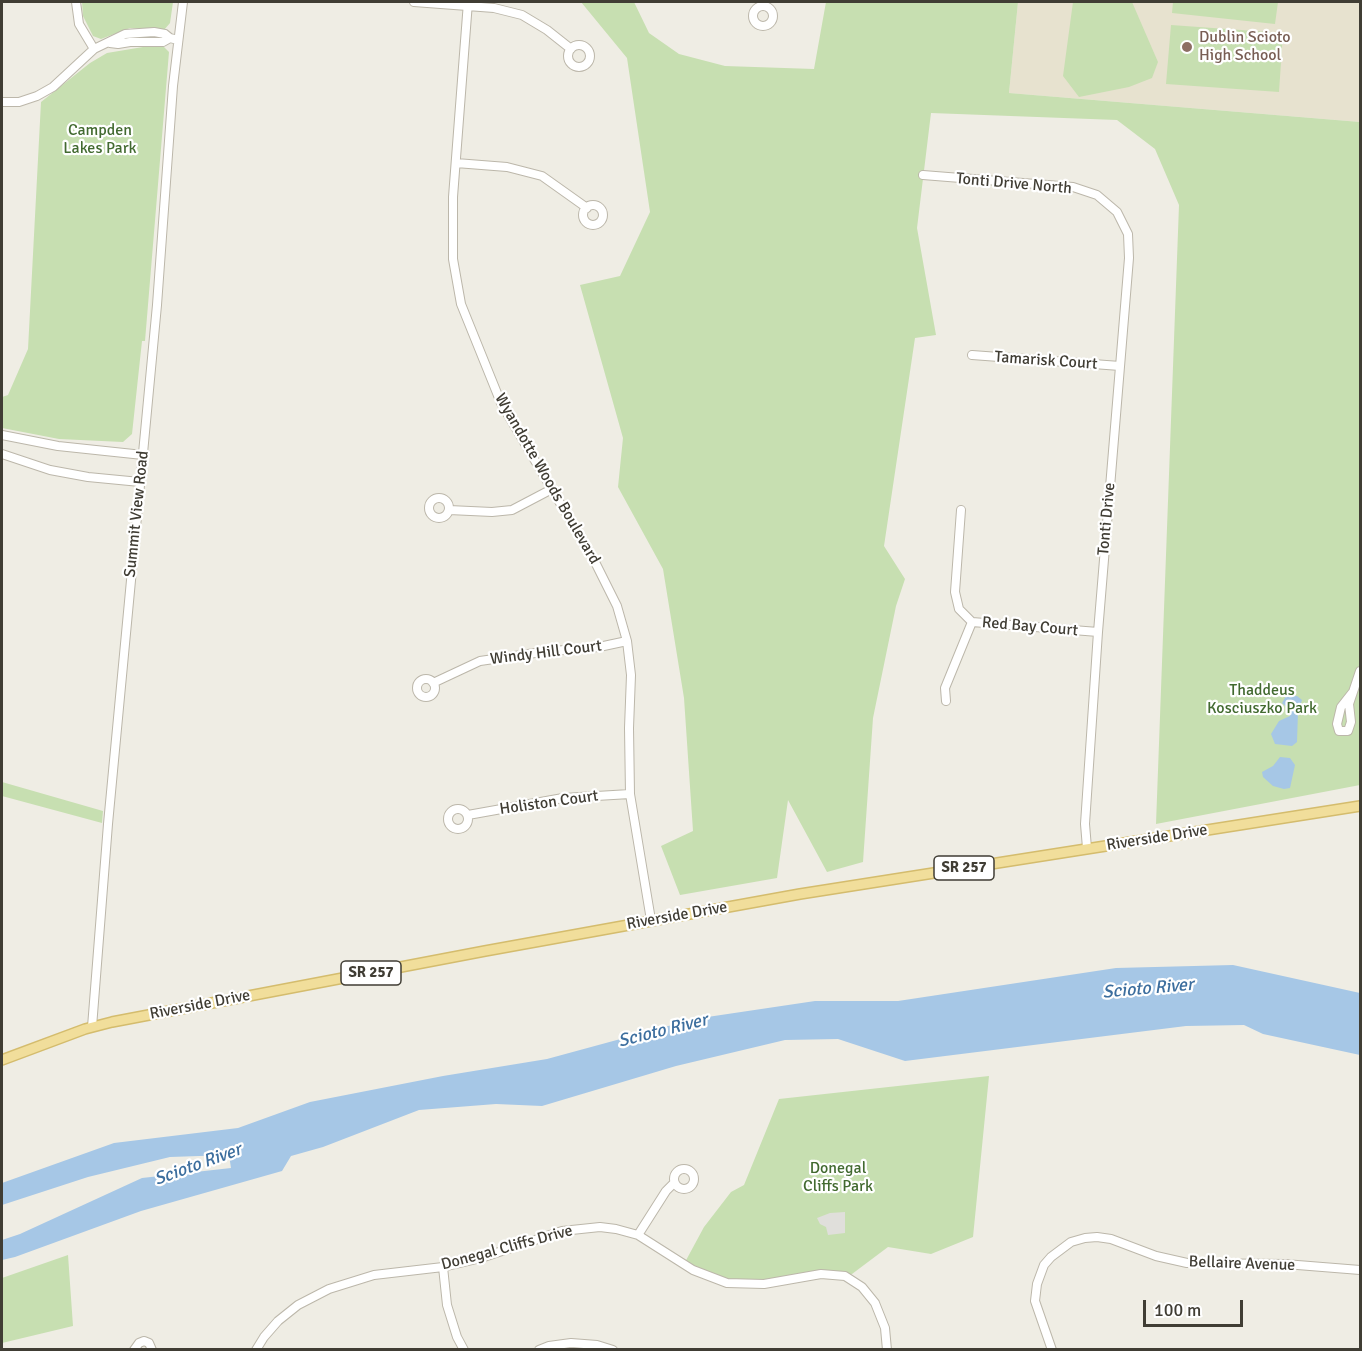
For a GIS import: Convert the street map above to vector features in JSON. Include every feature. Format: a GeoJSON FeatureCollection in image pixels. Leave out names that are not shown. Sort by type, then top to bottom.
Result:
{"type":"FeatureCollection","features":[{"type":"Feature","properties":{"kind":"main road","name":"Riverside Drive"},"geometry":{"type":"LineString","coordinates":[[2,1060],[92,1027],[651,920],[800,894],[1360,806]]}},
{"type":"Feature","properties":{"kind":"street"},"geometry":{"type":"LineString","coordinates":[[76,2],[80,24],[94,49]]}},
{"type":"Feature","properties":{"kind":"street","name":"Summit View Road"},"geometry":{"type":"LineString","coordinates":[[92,1027],[108,824],[157,305],[174,39],[183,2]]}},
{"type":"Feature","properties":{"kind":"street"},"geometry":{"type":"LineString","coordinates":[[414,2],[468,4],[522,15],[547,30],[571,49]]}},
{"type":"Feature","properties":{"kind":"street","name":"Wyandotte Woods Boulevard"},"geometry":{"type":"LineString","coordinates":[[468,4],[456,163],[453,259],[461,304],[501,403],[596,564],[612,596],[627,641],[631,675],[630,794],[651,920]]}},
{"type":"Feature","properties":{"kind":"street"},"geometry":{"type":"LineString","coordinates":[[2,102],[19,102],[37,96],[53,87],[94,49],[110,43],[163,42],[174,39]]}},
{"type":"Feature","properties":{"kind":"street"},"geometry":{"type":"LineString","coordinates":[[456,163],[507,167],[542,176],[587,208]]}},
{"type":"Feature","properties":{"kind":"street","name":"Tonti Drive North"},"geometry":{"type":"LineString","coordinates":[[923,175],[1073,187],[1097,195],[1102,200]]}},
{"type":"Feature","properties":{"kind":"street","name":"Tonti Drive"},"geometry":{"type":"LineString","coordinates":[[1087,848],[1085,824],[1098,633],[1129,258],[1128,234],[1117,212],[1102,200]]}},
{"type":"Feature","properties":{"kind":"street","name":"Tamarisk Court"},"geometry":{"type":"LineString","coordinates":[[972,355],[1120,366]]}},
{"type":"Feature","properties":{"kind":"street"},"geometry":{"type":"LineString","coordinates":[[2,435],[58,446],[143,455]]}},
{"type":"Feature","properties":{"kind":"street"},"geometry":{"type":"LineString","coordinates":[[2,454],[50,470],[88,477],[140,482]]}},
{"type":"Feature","properties":{"kind":"street"},"geometry":{"type":"LineString","coordinates":[[449,510],[492,512],[512,510],[552,489]]}},
{"type":"Feature","properties":{"kind":"street","name":"Red Bay Court"},"geometry":{"type":"LineString","coordinates":[[961,510],[955,591],[959,609],[972,622],[1098,633]]}},
{"type":"Feature","properties":{"kind":"street"},"geometry":{"type":"LineString","coordinates":[[946,701],[945,688],[972,622]]}},
{"type":"Feature","properties":{"kind":"street","name":"Windy Hill Court"},"geometry":{"type":"LineString","coordinates":[[433,683],[480,661],[599,647],[627,641]]}},
{"type":"Feature","properties":{"kind":"street"},"geometry":{"type":"LineString","coordinates":[[1352,693],[1360,671]]}},
{"type":"Feature","properties":{"kind":"street","name":"Holiston Court"},"geometry":{"type":"LineString","coordinates":[[468,815],[563,798],[630,794]]}},
{"type":"Feature","properties":{"kind":"street"},"geometry":{"type":"LineString","coordinates":[[638,1235],[666,1191],[674,1183]]}},
{"type":"Feature","properties":{"kind":"street","name":"Donegal Cliffs Drive"},"geometry":{"type":"LineString","coordinates":[[256,1350],[271,1328],[298,1305],[329,1288],[374,1275],[443,1267],[481,1258],[562,1232],[600,1227],[638,1235],[693,1269],[728,1283],[764,1284],[820,1274],[842,1275],[862,1287],[875,1303],[885,1328],[887,1350]]}},
{"type":"Feature","properties":{"kind":"street","name":"Bellaire Avenue"},"geometry":{"type":"LineString","coordinates":[[1052,1350],[1035,1301],[1037,1284],[1044,1265],[1050,1257],[1071,1242],[1085,1238],[1111,1239],[1156,1256],[1187,1263],[1274,1264],[1360,1270]]}},
{"type":"Feature","properties":{"kind":"street"},"geometry":{"type":"LineString","coordinates":[[443,1267],[447,1305],[457,1337],[464,1350]]}},
{"type":"Feature","properties":{"kind":"street"},"geometry":{"type":"LineString","coordinates":[[134,1350],[139,1342],[144,1341],[149,1343],[152,1350]]}},
{"type":"Feature","properties":{"kind":"street"},"geometry":{"type":"LineString","coordinates":[[539,1350],[571,1343],[597,1345],[613,1350]]}},
{"type":"Feature","properties":{"kind":"shaded area","name":"Dublin Scioto High School"},"geometry":{"type":"Polygon","coordinates":[[[1018,2],[1360,2],[1360,122],[1009,93],[1018,2]]]}},
{"type":"Feature","properties":{"kind":"shaded area"},"geometry":{"type":"Polygon","coordinates":[[[845,1212],[845,1233],[828,1235],[826,1227],[820,1224],[817,1218],[830,1213],[845,1212]]]}},
{"type":"Feature","properties":{"kind":"green space"},"geometry":{"type":"Polygon","coordinates":[[[82,2],[173,2],[170,23],[164,30],[130,28],[101,39],[93,36],[83,16],[82,2]]]}},
{"type":"Feature","properties":{"kind":"green space","name":"Thaddeus Kosciuszko Park"},"geometry":{"type":"Polygon","coordinates":[[[581,2],[634,2],[649,33],[679,54],[725,66],[814,69],[826,2],[1018,2],[1009,93],[1360,122],[1360,785],[1156,824],[1179,205],[1155,149],[1117,120],[931,113],[917,228],[936,335],[915,338],[884,546],[905,579],[896,606],[873,718],[863,862],[827,872],[788,800],[777,878],[680,895],[661,846],[693,831],[684,698],[663,569],[618,487],[623,438],[580,285],[620,276],[650,212],[627,58],[581,2]]]}},
{"type":"Feature","properties":{"kind":"green space"},"geometry":{"type":"Polygon","coordinates":[[[1073,2],[1132,2],[1158,62],[1152,78],[1129,87],[1079,97],[1063,76],[1073,2]]]}},
{"type":"Feature","properties":{"kind":"green space"},"geometry":{"type":"Polygon","coordinates":[[[1173,2],[1278,2],[1275,24],[1172,13],[1173,2]]]}},
{"type":"Feature","properties":{"kind":"green space"},"geometry":{"type":"Polygon","coordinates":[[[1171,25],[1283,33],[1279,92],[1166,84],[1171,25]]]}},
{"type":"Feature","properties":{"kind":"green space","name":"Campden Lakes Park"},"geometry":{"type":"Polygon","coordinates":[[[161,44],[169,52],[145,341],[142,341],[132,434],[123,442],[59,439],[2,428],[2,397],[8,395],[28,349],[41,102],[90,63],[107,53],[161,44]]]}},
{"type":"Feature","properties":{"kind":"green space"},"geometry":{"type":"Polygon","coordinates":[[[2,782],[103,811],[102,823],[2,796],[2,782]]]}},
{"type":"Feature","properties":{"kind":"green space","name":"Donegal Cliffs Park"},"geometry":{"type":"Polygon","coordinates":[[[989,1076],[973,1237],[931,1254],[888,1247],[848,1277],[842,1275],[764,1284],[727,1283],[684,1264],[704,1227],[731,1192],[744,1185],[779,1099],[989,1076]]]}},
{"type":"Feature","properties":{"kind":"green space"},"geometry":{"type":"Polygon","coordinates":[[[68,1255],[73,1326],[2,1343],[2,1278],[68,1255]]]}},
{"type":"Feature","properties":{"kind":"water"},"geometry":{"type":"Polygon","coordinates":[[[1286,696],[1297,696],[1302,700],[1298,712],[1297,742],[1292,746],[1275,744],[1271,734],[1279,721],[1290,716],[1291,711],[1282,703],[1286,696]]]}},
{"type":"Feature","properties":{"kind":"water"},"geometry":{"type":"Polygon","coordinates":[[[1280,757],[1290,758],[1295,765],[1290,788],[1273,786],[1263,777],[1262,772],[1273,766],[1280,757]]]}},
{"type":"Feature","properties":{"kind":"water","name":"Scioto River"},"geometry":{"type":"Polygon","coordinates":[[[1233,965],[1360,993],[1360,1055],[1263,1034],[1244,1025],[1186,1026],[905,1061],[838,1039],[785,1040],[676,1066],[542,1106],[496,1104],[419,1110],[323,1147],[291,1156],[282,1171],[141,1211],[2,1260],[2,1240],[20,1234],[142,1178],[231,1168],[229,1155],[170,1157],[88,1177],[2,1205],[2,1183],[114,1143],[238,1128],[310,1102],[443,1076],[547,1059],[694,1019],[815,1001],[898,1001],[1116,968],[1233,965]]]}},
{"type":"Feature","properties":{"kind":"place","name":"Dublin Scioto High School"},"geometry":{"type":"Point","coordinates":[1187,47]}}]}
